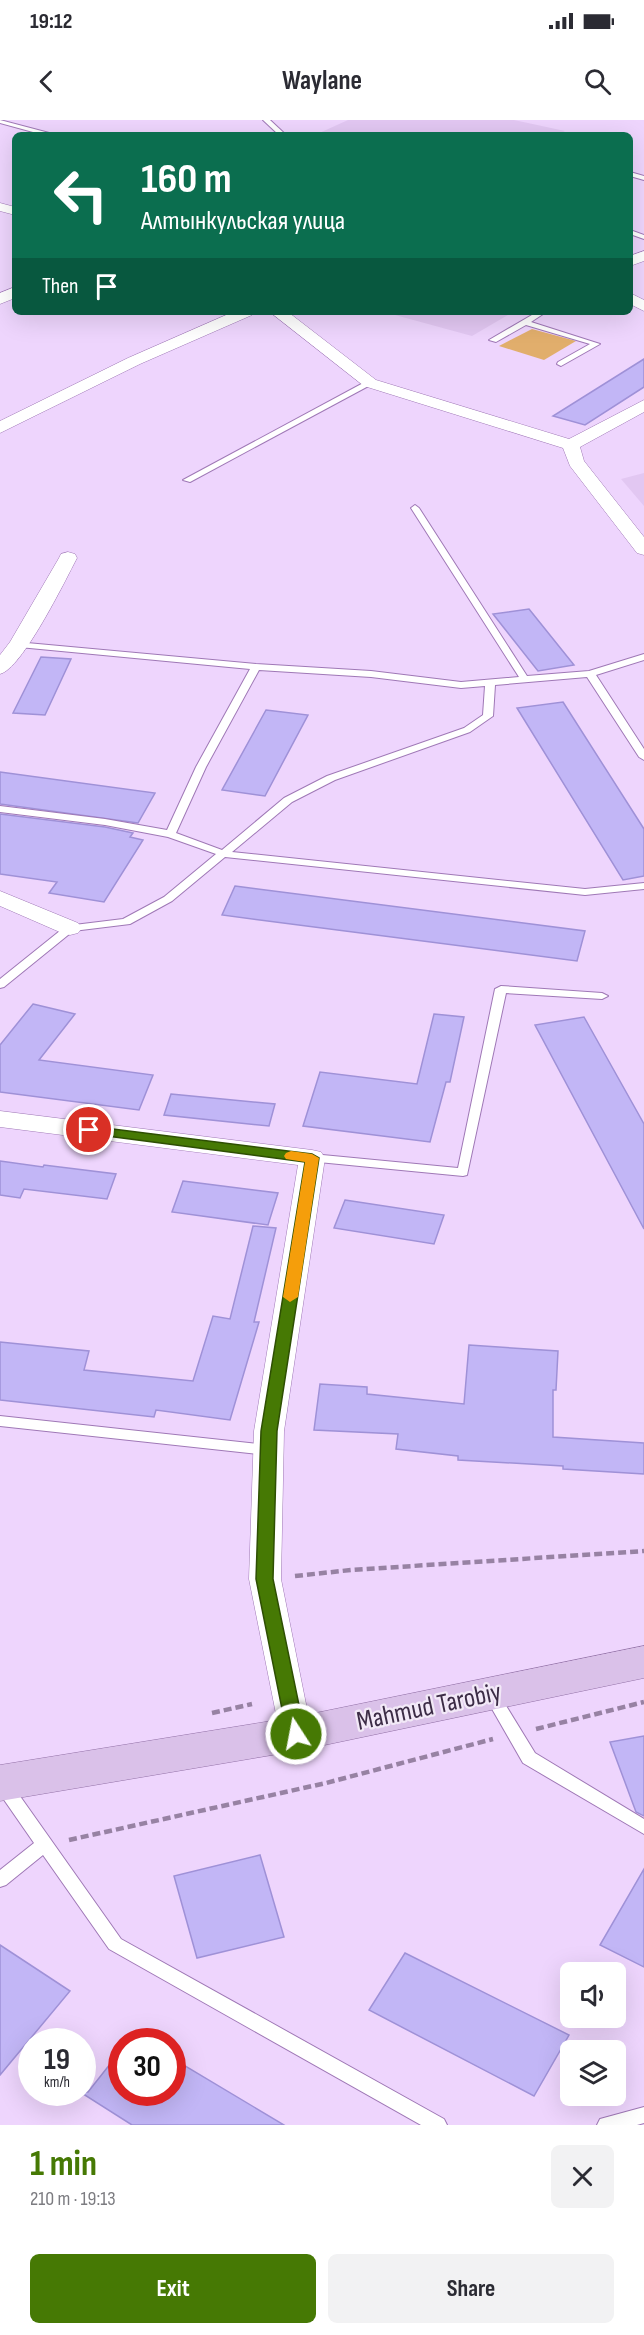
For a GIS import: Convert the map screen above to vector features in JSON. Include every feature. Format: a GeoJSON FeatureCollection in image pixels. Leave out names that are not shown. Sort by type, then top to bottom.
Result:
{"type":"FeatureCollection","features":[{"type":"Feature","properties":{"kind":"main road","name":"Mahmud Tarobiy"},"geometry":{"type":"LineString","coordinates":[[1,1783],[296,1734],[644,1662]]}},
{"type":"Feature","properties":{"kind":"street"},"geometry":{"type":"LineString","coordinates":[[0,428],[134,362],[239,315]]}},
{"type":"Feature","properties":{"kind":"street"},"geometry":{"type":"LineString","coordinates":[[282,315],[370,383],[571,445],[644,405]]}},
{"type":"Feature","properties":{"kind":"street"},"geometry":{"type":"LineString","coordinates":[[571,445],[576,462],[644,549]]}},
{"type":"Feature","properties":{"kind":"street"},"geometry":{"type":"LineString","coordinates":[[0,668],[19,644],[68,558]]}},
{"type":"Feature","properties":{"kind":"street"},"geometry":{"type":"LineString","coordinates":[[0,898],[70,928]]}},
{"type":"Feature","properties":{"kind":"street"},"geometry":{"type":"LineString","coordinates":[[0,1119],[312,1158],[269,1431],[265,1579],[296,1734]]}},
{"type":"Feature","properties":{"kind":"lane"},"geometry":{"type":"LineString","coordinates":[[267,120],[279,132]]}},
{"type":"Feature","properties":{"kind":"lane"},"geometry":{"type":"LineString","coordinates":[[0,121],[40,132]]}},
{"type":"Feature","properties":{"kind":"lane"},"geometry":{"type":"LineString","coordinates":[[493,340],[537,315]]}},
{"type":"Feature","properties":{"kind":"lane"},"geometry":{"type":"LineString","coordinates":[[525,322],[596,344],[561,364]]}},
{"type":"Feature","properties":{"kind":"lane"},"geometry":{"type":"LineString","coordinates":[[187,480],[370,383]]}},
{"type":"Feature","properties":{"kind":"lane"},"geometry":{"type":"LineString","coordinates":[[415,508],[525,680]]}},
{"type":"Feature","properties":{"kind":"lane"},"geometry":{"type":"LineString","coordinates":[[19,644],[256,668],[371,674],[461,685],[590,674],[644,657]]}},
{"type":"Feature","properties":{"kind":"lane"},"geometry":{"type":"LineString","coordinates":[[170,834],[201,767],[256,668]]}},
{"type":"Feature","properties":{"kind":"lane"},"geometry":{"type":"LineString","coordinates":[[590,674],[644,757]]}},
{"type":"Feature","properties":{"kind":"lane"},"geometry":{"type":"LineString","coordinates":[[0,985],[70,928],[126,922],[168,899],[288,800],[331,778],[467,730],[488,716],[490,682]]}},
{"type":"Feature","properties":{"kind":"lane"},"geometry":{"type":"LineString","coordinates":[[0,808],[105,822],[170,834],[224,854],[585,892],[644,886]]}},
{"type":"Feature","properties":{"kind":"lane"},"geometry":{"type":"LineString","coordinates":[[312,1158],[463,1172],[501,989],[602,996]]}},
{"type":"Feature","properties":{"kind":"lane"},"geometry":{"type":"LineString","coordinates":[[0,1421],[269,1450]]}},
{"type":"Feature","properties":{"kind":"lane"},"geometry":{"type":"LineString","coordinates":[[492,1694],[529,1758],[644,1827]]}},
{"type":"Feature","properties":{"kind":"lane"},"geometry":{"type":"LineString","coordinates":[[1,1783],[115,1944],[438,2125]]}},
{"type":"Feature","properties":{"kind":"lane"},"geometry":{"type":"LineString","coordinates":[[0,1880],[44,1844]]}},
{"type":"Feature","properties":{"kind":"lane"},"geometry":{"type":"LineString","coordinates":[[606,2125],[644,2115]]}},
{"type":"Feature","properties":{"kind":"path"},"geometry":{"type":"LineString","coordinates":[[265,1579],[351,1570],[644,1551]]}},
{"type":"Feature","properties":{"kind":"path"},"geometry":{"type":"LineString","coordinates":[[44,1844],[326,1783],[644,1702]]}},
{"type":"Feature","properties":{"kind":"shaded area"},"geometry":{"type":"Polygon","coordinates":[[[348,120],[514,120],[565,131],[563,132],[322,132],[348,120]]]}},
{"type":"Feature","properties":{"kind":"shaded area"},"geometry":{"type":"Polygon","coordinates":[[[395,315],[508,315],[472,336],[395,315]]]}},
{"type":"Feature","properties":{"kind":"shaded area"},"geometry":{"type":"Polygon","coordinates":[[[532,329],[576,341],[544,360],[499,346],[532,329]]]}},
{"type":"Feature","properties":{"kind":"shaded area"},"geometry":{"type":"Polygon","coordinates":[[[644,473],[644,506],[621,479],[644,473]]]}},
{"type":"Feature","properties":{"kind":"building"},"geometry":{"type":"Polygon","coordinates":[[[644,359],[644,387],[585,425],[553,416],[644,359]]]}},
{"type":"Feature","properties":{"kind":"building"},"geometry":{"type":"Polygon","coordinates":[[[529,609],[574,665],[538,671],[493,614],[529,609]]]}},
{"type":"Feature","properties":{"kind":"building"},"geometry":{"type":"Polygon","coordinates":[[[41,657],[71,659],[45,715],[13,713],[41,657]]]}},
{"type":"Feature","properties":{"kind":"building"},"geometry":{"type":"Polygon","coordinates":[[[563,702],[644,829],[644,876],[623,880],[517,708],[563,702]]]}},
{"type":"Feature","properties":{"kind":"building"},"geometry":{"type":"Polygon","coordinates":[[[266,710],[308,715],[265,796],[222,790],[266,710]]]}},
{"type":"Feature","properties":{"kind":"building"},"geometry":{"type":"Polygon","coordinates":[[[0,772],[155,793],[138,823],[0,804],[0,772]]]}},
{"type":"Feature","properties":{"kind":"building"},"geometry":{"type":"Polygon","coordinates":[[[0,814],[105,827],[133,833],[130,837],[143,840],[104,902],[49,893],[57,882],[0,874],[0,814]]]}},
{"type":"Feature","properties":{"kind":"building"},"geometry":{"type":"Polygon","coordinates":[[[235,886],[585,931],[577,961],[222,915],[235,886]]]}},
{"type":"Feature","properties":{"kind":"building"},"geometry":{"type":"Polygon","coordinates":[[[33,1004],[75,1014],[39,1060],[153,1075],[139,1110],[0,1092],[0,1045],[33,1004]]]}},
{"type":"Feature","properties":{"kind":"building"},"geometry":{"type":"Polygon","coordinates":[[[434,1014],[464,1017],[450,1082],[446,1082],[430,1142],[303,1126],[320,1072],[417,1084],[434,1014]]]}},
{"type":"Feature","properties":{"kind":"building"},"geometry":{"type":"Polygon","coordinates":[[[584,1017],[644,1124],[644,1229],[535,1025],[584,1017]]]}},
{"type":"Feature","properties":{"kind":"building"},"geometry":{"type":"Polygon","coordinates":[[[171,1094],[275,1104],[269,1126],[164,1115],[171,1094]]]}},
{"type":"Feature","properties":{"kind":"building"},"geometry":{"type":"Polygon","coordinates":[[[0,1161],[116,1174],[107,1199],[24,1189],[20,1198],[0,1195],[0,1161]]]}},
{"type":"Feature","properties":{"kind":"building"},"geometry":{"type":"Polygon","coordinates":[[[183,1181],[278,1193],[268,1225],[172,1212],[183,1181]]]}},
{"type":"Feature","properties":{"kind":"building"},"geometry":{"type":"Polygon","coordinates":[[[345,1200],[444,1215],[434,1244],[334,1228],[345,1200]]]}},
{"type":"Feature","properties":{"kind":"building"},"geometry":{"type":"Polygon","coordinates":[[[253,1226],[276,1228],[254,1322],[259,1322],[230,1420],[156,1410],[154,1417],[0,1400],[0,1342],[89,1351],[84,1370],[193,1381],[213,1316],[230,1319],[253,1226]]]}},
{"type":"Feature","properties":{"kind":"building"},"geometry":{"type":"Polygon","coordinates":[[[469,1345],[558,1351],[556,1390],[553,1390],[553,1437],[644,1443],[644,1474],[563,1469],[563,1466],[458,1460],[458,1456],[396,1449],[398,1434],[314,1430],[320,1384],[367,1387],[367,1394],[464,1404],[469,1345]]]}},
{"type":"Feature","properties":{"kind":"building"},"geometry":{"type":"Polygon","coordinates":[[[644,1736],[644,1816],[636,1812],[610,1742],[644,1736]]]}},
{"type":"Feature","properties":{"kind":"building"},"geometry":{"type":"Polygon","coordinates":[[[260,1855],[284,1937],[197,1958],[174,1876],[260,1855]]]}},
{"type":"Feature","properties":{"kind":"building"},"geometry":{"type":"Polygon","coordinates":[[[644,1869],[644,1967],[600,1945],[644,1869]]]}},
{"type":"Feature","properties":{"kind":"building"},"geometry":{"type":"Polygon","coordinates":[[[0,1945],[70,1991],[39,2028],[18,2028],[18,2053],[0,2075],[0,1945]]]}},
{"type":"Feature","properties":{"kind":"building"},"geometry":{"type":"Polygon","coordinates":[[[405,1953],[569,2035],[566,2040],[560,2040],[560,2051],[534,2096],[369,2010],[405,1953]]]}},
{"type":"Feature","properties":{"kind":"building"},"geometry":{"type":"Polygon","coordinates":[[[186,2066],[284,2125],[132,2125],[96,2102],[96,2082],[108,2067],[108,2106],[186,2106],[186,2066]]]}},
{"type":"Feature","properties":{"kind":"slow traffic"},"geometry":{"type":"LineString","coordinates":[[290,1297],[312,1158],[291,1156]]}},
{"type":"Feature","properties":{"kind":"route"},"geometry":{"type":"LineString","coordinates":[[89,1130],[312,1158],[269,1431],[265,1579],[296,1734]]}}]}
